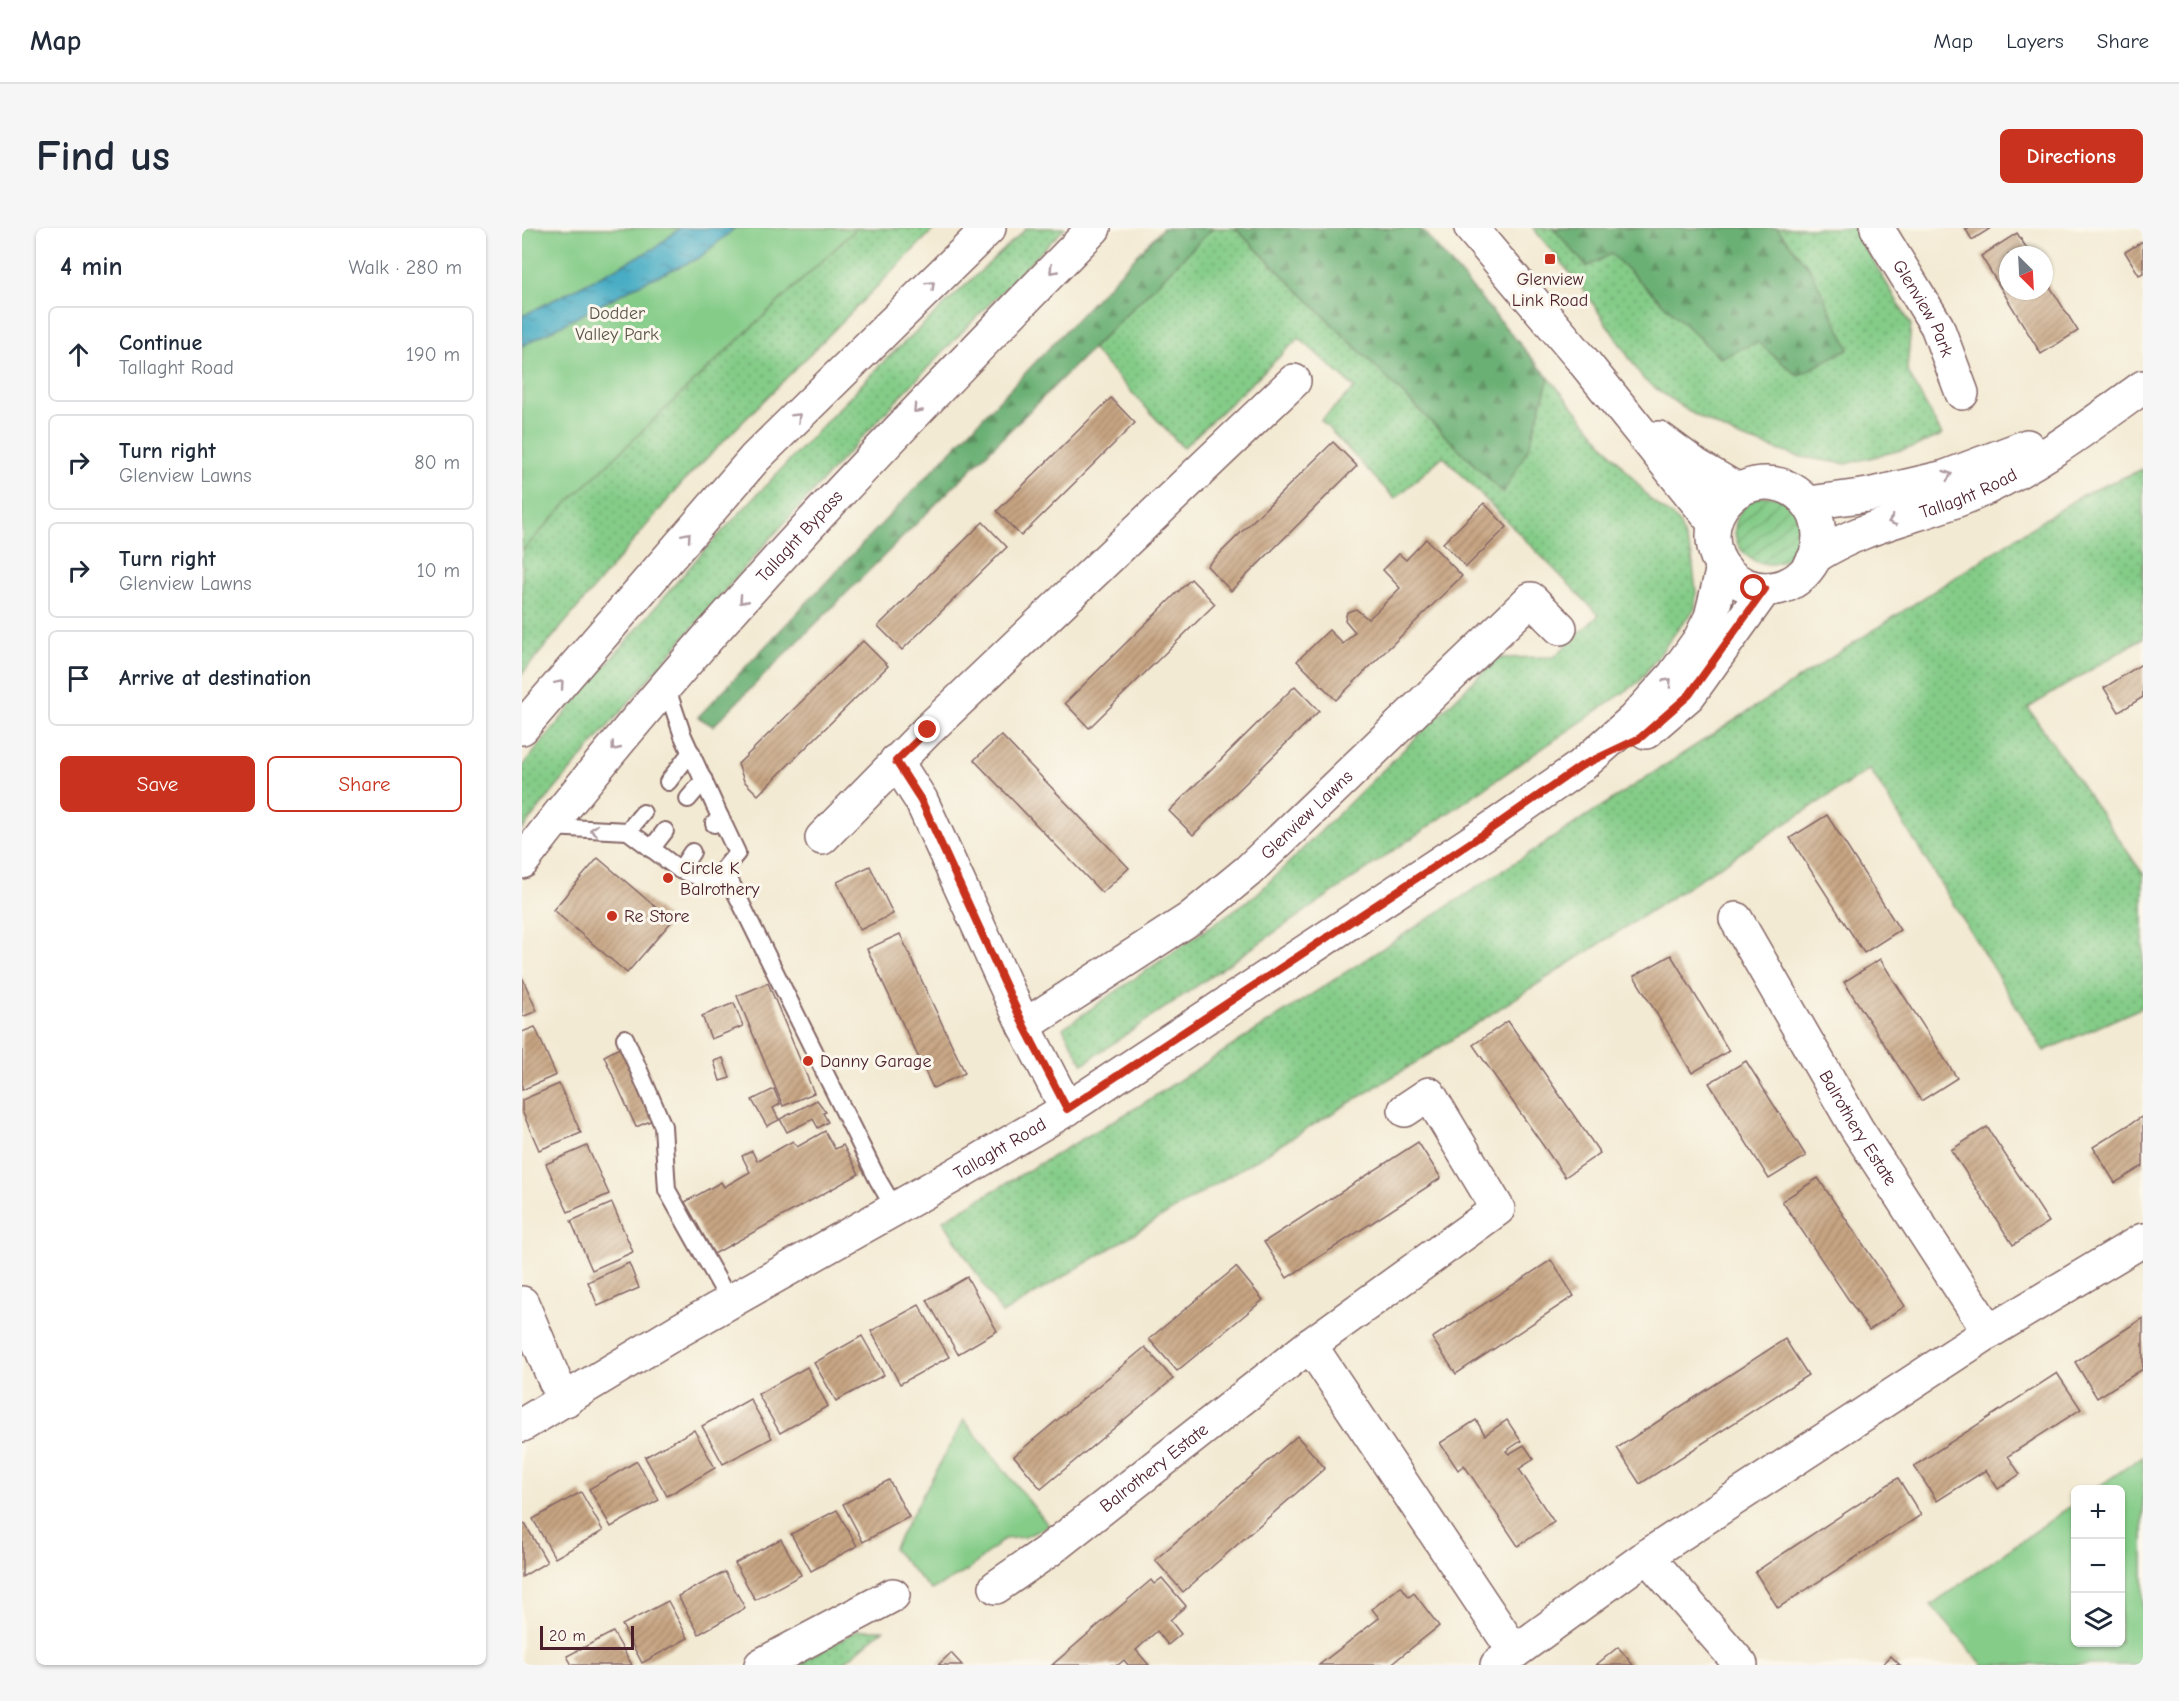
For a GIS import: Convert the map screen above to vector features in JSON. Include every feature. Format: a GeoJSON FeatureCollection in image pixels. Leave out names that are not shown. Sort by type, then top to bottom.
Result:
{"type":"FeatureCollection","features":[{"type":"Feature","properties":{"kind":"street"},"geometry":{"type":"LineString","coordinates":[[522,728],[755,458],[989,228]]}},
{"type":"Feature","properties":{"kind":"street","name":"Tallaght Bypass"},"geometry":{"type":"LineString","coordinates":[[522,862],[666,686],[892,435],[1094,228]]}},
{"type":"Feature","properties":{"kind":"street"},"geometry":{"type":"LineString","coordinates":[[1471,228],[1714,523]]}},
{"type":"Feature","properties":{"kind":"street","name":"Glenview Park"},"geometry":{"type":"LineString","coordinates":[[1878,228],[1937,326],[1962,393]]}},
{"type":"Feature","properties":{"kind":"street"},"geometry":{"type":"LineString","coordinates":[[822,838],[896,761],[1294,381]]}},
{"type":"Feature","properties":{"kind":"street","name":"Tallaght Road"},"geometry":{"type":"LineString","coordinates":[[1816,556],[1856,534],[1981,490],[2038,461],[2143,387]]}},
{"type":"Feature","properties":{"kind":"street"},"geometry":{"type":"LineString","coordinates":[[1617,403],[1688,459],[1738,490]]}},
{"type":"Feature","properties":{"kind":"street","name":"Tallaght Road"},"geometry":{"type":"LineString","coordinates":[[1809,504],[1868,495],[1945,477],[2111,410]]}},
{"type":"Feature","properties":{"kind":"street"},"geometry":{"type":"LineString","coordinates":[[1770,482],[1795,490],[1809,504],[1817,519],[1819,543],[1816,556],[1800,577],[1786,585],[1765,589],[1740,583],[1723,567],[1714,550],[1712,537],[1714,523],[1720,508],[1738,490],[1751,484],[1770,482]]}},
{"type":"Feature","properties":{"kind":"street","name":"Tallaght Road"},"geometry":{"type":"LineString","coordinates":[[525,1417],[566,1400],[678,1330],[895,1209],[1067,1109],[1485,833],[1581,766],[1633,720],[1674,675],[1700,639],[1710,618],[1723,567]]}},
{"type":"Feature","properties":{"kind":"street","name":"Tallaght Road"},"geometry":{"type":"LineString","coordinates":[[1581,766],[1640,738],[1689,695],[1765,589]]}},
{"type":"Feature","properties":{"kind":"street","name":"Glenview Lawns"},"geometry":{"type":"LineString","coordinates":[[1024,1026],[1191,918],[1248,871],[1532,599],[1560,628]]}},
{"type":"Feature","properties":{"kind":"street"},"geometry":{"type":"LineString","coordinates":[[896,761],[921,800],[1024,1026],[1067,1109]]}},
{"type":"Feature","properties":{"kind":"street","name":"Balrothery Estate"},"geometry":{"type":"LineString","coordinates":[[1736,919],[1857,1129],[1989,1332]]}},
{"type":"Feature","properties":{"kind":"street","name":"Balrothery Estate"},"geometry":{"type":"LineString","coordinates":[[996,1587],[1048,1551],[1310,1345],[1498,1209],[1429,1094],[1405,1110]]}},
{"type":"Feature","properties":{"kind":"street"},"geometry":{"type":"LineString","coordinates":[[1310,1345],[1506,1658],[1647,1556],[1989,1332],[2143,1240]]}},
{"type":"Feature","properties":{"kind":"street"},"geometry":{"type":"LineString","coordinates":[[522,1303],[555,1381],[566,1400]]}},
{"type":"Feature","properties":{"kind":"street"},"geometry":{"type":"LineString","coordinates":[[1647,1556],[1741,1665]]}},
{"type":"Feature","properties":{"kind":"street"},"geometry":{"type":"LineString","coordinates":[[761,1665],[893,1595]]}},
{"type":"Feature","properties":{"kind":"lane"},"geometry":{"type":"LineString","coordinates":[[549,827],[628,831],[680,870],[713,882],[724,869],[737,853],[717,820],[704,780],[680,729],[666,686]]}},
{"type":"Feature","properties":{"kind":"lane"},"geometry":{"type":"LineString","coordinates":[[668,782],[691,752]]}},
{"type":"Feature","properties":{"kind":"lane"},"geometry":{"type":"LineString","coordinates":[[688,799],[704,780]]}},
{"type":"Feature","properties":{"kind":"lane"},"geometry":{"type":"LineString","coordinates":[[628,831],[643,813]]}},
{"type":"Feature","properties":{"kind":"lane"},"geometry":{"type":"LineString","coordinates":[[651,849],[665,831]]}},
{"type":"Feature","properties":{"kind":"lane"},"geometry":{"type":"LineString","coordinates":[[680,870],[692,852]]}},
{"type":"Feature","properties":{"kind":"lane"},"geometry":{"type":"LineString","coordinates":[[724,869],[878,1180],[895,1209]]}},
{"type":"Feature","properties":{"kind":"lane"},"geometry":{"type":"LineString","coordinates":[[625,1038],[663,1126],[667,1190],[730,1302]]}},
{"type":"Feature","properties":{"kind":"green space","name":"Dodder Valley Park"},"geometry":{"type":"Polygon","coordinates":[[[522,228],[857,228],[565,505],[522,551],[522,228]]]}},
{"type":"Feature","properties":{"kind":"green space"},"geometry":{"type":"Polygon","coordinates":[[[857,228],[935,228],[682,483],[522,674],[522,551],[565,505],[857,228]]]}},
{"type":"Feature","properties":{"kind":"green space"},"geometry":{"type":"Polygon","coordinates":[[[1027,228],[1065,228],[958,336],[803,502],[702,616],[522,830],[522,767],[573,704],[700,555],[879,366],[1027,228]]]}},
{"type":"Feature","properties":{"kind":"green space"},"geometry":{"type":"Polygon","coordinates":[[[1163,228],[1213,228],[713,726],[698,717],[1163,228]]]}},
{"type":"Feature","properties":{"kind":"green space"},"geometry":{"type":"Polygon","coordinates":[[[1213,228],[1235,228],[1503,493],[1549,378],[1651,500],[1678,521],[1692,556],[1696,593],[1695,609],[1639,682],[1083,1064],[1063,1028],[1256,895],[1497,658],[1554,657],[1599,615],[1443,456],[1395,499],[1321,420],[1355,388],[1299,338],[1183,448],[1092,349],[1213,228]]]}},
{"type":"Feature","properties":{"kind":"green space"},"geometry":{"type":"Polygon","coordinates":[[[1235,228],[1418,228],[1423,231],[1549,378],[1529,447],[1503,493],[1235,228]]]}},
{"type":"Feature","properties":{"kind":"green space"},"geometry":{"type":"Polygon","coordinates":[[[1533,228],[1854,228],[1911,325],[1907,370],[1942,435],[1913,447],[1846,464],[1796,456],[1736,436],[1688,411],[1644,380],[1583,289],[1533,228]]]}},
{"type":"Feature","properties":{"kind":"green space"},"geometry":{"type":"Polygon","coordinates":[[[1553,228],[1777,228],[1810,269],[1849,348],[1798,376],[1757,342],[1720,358],[1611,254],[1587,267],[1553,228]]]}},
{"type":"Feature","properties":{"kind":"green space"},"geometry":{"type":"Polygon","coordinates":[[[2143,469],[2143,638],[2028,708],[2143,874],[2143,1007],[2044,1051],[1870,769],[1420,1060],[1002,1314],[943,1220],[1141,1105],[2082,495],[2143,469]]]}},
{"type":"Feature","properties":{"kind":"green space"},"geometry":{"type":"Polygon","coordinates":[[[1769,496],[1782,499],[1793,506],[1800,517],[1803,530],[1800,543],[1793,554],[1782,561],[1769,564],[1756,561],[1745,554],[1738,543],[1735,530],[1738,517],[1745,506],[1756,499],[1769,496]]]}},
{"type":"Feature","properties":{"kind":"green space"},"geometry":{"type":"Polygon","coordinates":[[[964,1420],[1049,1526],[1024,1537],[1004,1539],[967,1571],[931,1590],[893,1549],[964,1420]]]}},
{"type":"Feature","properties":{"kind":"green space"},"geometry":{"type":"Polygon","coordinates":[[[2143,1456],[2143,1665],[1983,1665],[1931,1605],[2071,1506],[2071,1647],[2125,1647],[2125,1485],[2101,1485],[2143,1456]]]}},
{"type":"Feature","properties":{"kind":"green space"},"geometry":{"type":"Polygon","coordinates":[[[859,1630],[883,1630],[841,1665],[795,1665],[859,1630]]]}},
{"type":"Feature","properties":{"kind":"water"},"geometry":{"type":"Polygon","coordinates":[[[680,228],[735,228],[699,258],[642,283],[522,346],[522,316],[655,248],[680,228]]]}},
{"type":"Feature","properties":{"kind":"building"},"geometry":{"type":"Polygon","coordinates":[[[1965,228],[1991,228],[1972,240],[1965,228]]]}},
{"type":"Feature","properties":{"kind":"building"},"geometry":{"type":"Polygon","coordinates":[[[2017,233],[2025,246],[1999,246],[1999,285],[1981,256],[2017,233]]]}},
{"type":"Feature","properties":{"kind":"building"},"geometry":{"type":"Polygon","coordinates":[[[2143,241],[2143,273],[2139,275],[2125,252],[2143,241]]]}},
{"type":"Feature","properties":{"kind":"building"},"geometry":{"type":"Polygon","coordinates":[[[2053,291],[2078,331],[2041,354],[2008,300],[2053,300],[2053,291]]]}},
{"type":"Feature","properties":{"kind":"building"},"geometry":{"type":"Polygon","coordinates":[[[1111,398],[1135,423],[1021,536],[997,511],[1111,398]]]}},
{"type":"Feature","properties":{"kind":"building"},"geometry":{"type":"Polygon","coordinates":[[[1333,442],[1357,466],[1231,591],[1207,566],[1333,442]]]}},
{"type":"Feature","properties":{"kind":"building"},"geometry":{"type":"Polygon","coordinates":[[[1484,503],[1507,527],[1466,567],[1443,543],[1484,503]]]}},
{"type":"Feature","properties":{"kind":"building"},"geometry":{"type":"Polygon","coordinates":[[[983,522],[1007,547],[902,650],[878,626],[983,522]]]}},
{"type":"Feature","properties":{"kind":"building"},"geometry":{"type":"Polygon","coordinates":[[[1426,539],[1462,576],[1336,700],[1297,661],[1329,630],[1343,644],[1355,632],[1345,620],[1347,612],[1356,609],[1368,619],[1375,613],[1400,588],[1383,570],[1399,554],[1406,560],[1426,539]]]}},
{"type":"Feature","properties":{"kind":"building"},"geometry":{"type":"Polygon","coordinates":[[[1191,579],[1215,604],[1089,728],[1065,703],[1191,579]]]}},
{"type":"Feature","properties":{"kind":"building"},"geometry":{"type":"Polygon","coordinates":[[[863,641],[888,666],[758,795],[744,781],[738,764],[863,641]]]}},
{"type":"Feature","properties":{"kind":"building"},"geometry":{"type":"Polygon","coordinates":[[[2143,663],[2143,697],[2119,712],[2104,688],[2143,663]]]}},
{"type":"Feature","properties":{"kind":"building"},"geometry":{"type":"Polygon","coordinates":[[[1295,686],[1319,711],[1193,835],[1169,811],[1295,686]]]}},
{"type":"Feature","properties":{"kind":"building"},"geometry":{"type":"Polygon","coordinates":[[[1001,735],[1129,868],[1102,893],[974,760],[1001,735]]]}},
{"type":"Feature","properties":{"kind":"building"},"geometry":{"type":"Polygon","coordinates":[[[1827,815],[1900,930],[1864,953],[1790,838],[1827,815]]]}},
{"type":"Feature","properties":{"kind":"building","name":"Re Store"},"geometry":{"type":"Polygon","coordinates":[[[598,858],[672,921],[627,973],[553,910],[598,858]]]}},
{"type":"Feature","properties":{"kind":"building"},"geometry":{"type":"Polygon","coordinates":[[[870,866],[893,914],[860,930],[837,882],[870,866]]]}},
{"type":"Feature","properties":{"kind":"building"},"geometry":{"type":"Polygon","coordinates":[[[900,934],[965,1073],[933,1088],[867,949],[900,934]]]}},
{"type":"Feature","properties":{"kind":"building"},"geometry":{"type":"Polygon","coordinates":[[[1671,955],[1729,1051],[1692,1073],[1634,976],[1671,955]]]}},
{"type":"Feature","properties":{"kind":"building"},"geometry":{"type":"Polygon","coordinates":[[[1880,959],[1957,1078],[1921,1101],[1844,982],[1880,959]]]}},
{"type":"Feature","properties":{"kind":"building"},"geometry":{"type":"Polygon","coordinates":[[[522,977],[537,1011],[522,1017],[522,977]]]}},
{"type":"Feature","properties":{"kind":"building"},"geometry":{"type":"Polygon","coordinates":[[[768,983],[814,1093],[783,1106],[737,996],[768,983]]]}},
{"type":"Feature","properties":{"kind":"building"},"geometry":{"type":"Polygon","coordinates":[[[734,1003],[743,1026],[711,1039],[702,1016],[734,1003]]]}},
{"type":"Feature","properties":{"kind":"building"},"geometry":{"type":"Polygon","coordinates":[[[1508,1021],[1600,1153],[1565,1177],[1473,1045],[1508,1021]]]}},
{"type":"Feature","properties":{"kind":"building"},"geometry":{"type":"Polygon","coordinates":[[[535,1027],[556,1075],[522,1090],[522,1032],[535,1027]]]}},
{"type":"Feature","properties":{"kind":"building"},"geometry":{"type":"Polygon","coordinates":[[[623,1046],[655,1119],[636,1127],[604,1056],[623,1046]]]}},
{"type":"Feature","properties":{"kind":"building"},"geometry":{"type":"Polygon","coordinates":[[[723,1058],[730,1078],[720,1081],[714,1061],[723,1058]]]}},
{"type":"Feature","properties":{"kind":"building"},"geometry":{"type":"Polygon","coordinates":[[[1746,1061],[1806,1156],[1769,1179],[1709,1083],[1746,1061]]]}},
{"type":"Feature","properties":{"kind":"building"},"geometry":{"type":"Polygon","coordinates":[[[559,1084],[581,1133],[539,1150],[522,1111],[522,1100],[559,1084]]]}},
{"type":"Feature","properties":{"kind":"building"},"geometry":{"type":"Polygon","coordinates":[[[774,1089],[780,1104],[773,1108],[779,1120],[767,1126],[752,1100],[774,1089]]]}},
{"type":"Feature","properties":{"kind":"building"},"geometry":{"type":"Polygon","coordinates":[[[817,1100],[826,1112],[823,1113],[828,1122],[818,1128],[813,1119],[787,1132],[780,1119],[817,1100]]]}},
{"type":"Feature","properties":{"kind":"building"},"geometry":{"type":"Polygon","coordinates":[[[2143,1116],[2143,1166],[2115,1183],[2093,1147],[2143,1116]]]}},
{"type":"Feature","properties":{"kind":"building"},"geometry":{"type":"Polygon","coordinates":[[[1987,1127],[2049,1222],[2013,1245],[1951,1150],[1987,1127]]]}},
{"type":"Feature","properties":{"kind":"building"},"geometry":{"type":"Polygon","coordinates":[[[825,1131],[835,1149],[843,1145],[859,1174],[714,1254],[685,1202],[721,1182],[724,1187],[750,1172],[742,1156],[752,1151],[757,1161],[793,1141],[797,1147],[825,1131]]]}},
{"type":"Feature","properties":{"kind":"building"},"geometry":{"type":"Polygon","coordinates":[[[1418,1142],[1441,1178],[1287,1278],[1264,1242],[1418,1142]]]}},
{"type":"Feature","properties":{"kind":"building"},"geometry":{"type":"Polygon","coordinates":[[[587,1146],[609,1194],[568,1212],[546,1164],[587,1146]]]}},
{"type":"Feature","properties":{"kind":"building"},"geometry":{"type":"Polygon","coordinates":[[[1818,1178],[1905,1306],[1869,1330],[1782,1201],[1818,1178]]]}},
{"type":"Feature","properties":{"kind":"building"},"geometry":{"type":"Polygon","coordinates":[[[612,1203],[633,1252],[592,1270],[571,1221],[612,1203]]]}},
{"type":"Feature","properties":{"kind":"building"},"geometry":{"type":"Polygon","coordinates":[[[1551,1260],[1574,1296],[1456,1374],[1432,1338],[1551,1260]]]}},
{"type":"Feature","properties":{"kind":"building"},"geometry":{"type":"Polygon","coordinates":[[[629,1263],[639,1288],[598,1306],[588,1282],[629,1263]]]}},
{"type":"Feature","properties":{"kind":"building"},"geometry":{"type":"Polygon","coordinates":[[[1236,1267],[1263,1300],[1177,1371],[1149,1339],[1236,1267]]]}},
{"type":"Feature","properties":{"kind":"building"},"geometry":{"type":"Polygon","coordinates":[[[967,1277],[997,1331],[958,1354],[927,1300],[967,1277]]]}},
{"type":"Feature","properties":{"kind":"building"},"geometry":{"type":"Polygon","coordinates":[[[919,1305],[949,1357],[900,1384],[871,1331],[919,1305]]]}},
{"type":"Feature","properties":{"kind":"building"},"geometry":{"type":"Polygon","coordinates":[[[2143,1318],[2143,1369],[2097,1398],[2075,1362],[2143,1318]]]}},
{"type":"Feature","properties":{"kind":"building"},"geometry":{"type":"Polygon","coordinates":[[[862,1336],[884,1375],[836,1401],[814,1363],[862,1336]]]}},
{"type":"Feature","properties":{"kind":"building"},"geometry":{"type":"Polygon","coordinates":[[[1785,1339],[1808,1375],[1640,1484],[1617,1448],[1785,1339]]]}},
{"type":"Feature","properties":{"kind":"building"},"geometry":{"type":"Polygon","coordinates":[[[1145,1347],[1173,1379],[1041,1489],[1014,1456],[1145,1347]]]}},
{"type":"Feature","properties":{"kind":"building"},"geometry":{"type":"Polygon","coordinates":[[[807,1367],[828,1406],[780,1433],[758,1394],[807,1367]]]}},
{"type":"Feature","properties":{"kind":"building"},"geometry":{"type":"Polygon","coordinates":[[[2057,1373],[2081,1409],[2008,1456],[2020,1474],[1998,1489],[1986,1470],[1937,1501],[1914,1466],[2057,1373]]]}},
{"type":"Feature","properties":{"kind":"building"},"geometry":{"type":"Polygon","coordinates":[[[750,1399],[772,1438],[723,1464],[702,1426],[750,1399]]]}},
{"type":"Feature","properties":{"kind":"building"},"geometry":{"type":"Polygon","coordinates":[[[1476,1420],[1485,1435],[1507,1420],[1521,1441],[1506,1451],[1509,1454],[1524,1445],[1534,1459],[1519,1469],[1554,1522],[1518,1546],[1464,1465],[1458,1470],[1440,1443],[1476,1420]]]}},
{"type":"Feature","properties":{"kind":"building"},"geometry":{"type":"Polygon","coordinates":[[[694,1430],[715,1468],[667,1496],[645,1457],[694,1430]]]}},
{"type":"Feature","properties":{"kind":"building"},"geometry":{"type":"Polygon","coordinates":[[[1297,1436],[1325,1468],[1183,1592],[1155,1560],[1297,1436]]]}},
{"type":"Feature","properties":{"kind":"building"},"geometry":{"type":"Polygon","coordinates":[[[637,1461],[659,1500],[611,1527],[589,1489],[637,1461]]]}},
{"type":"Feature","properties":{"kind":"building"},"geometry":{"type":"Polygon","coordinates":[[[1898,1478],[1921,1515],[1778,1608],[1755,1572],[1898,1478]]]}},
{"type":"Feature","properties":{"kind":"building"},"geometry":{"type":"Polygon","coordinates":[[[889,1480],[909,1517],[863,1542],[843,1504],[889,1480]]]}},
{"type":"Feature","properties":{"kind":"building"},"geometry":{"type":"Polygon","coordinates":[[[581,1492],[603,1531],[555,1558],[533,1519],[581,1492]]]}},
{"type":"Feature","properties":{"kind":"building"},"geometry":{"type":"Polygon","coordinates":[[[837,1510],[857,1546],[811,1571],[791,1534],[837,1510]]]}},
{"type":"Feature","properties":{"kind":"building"},"geometry":{"type":"Polygon","coordinates":[[[525,1524],[547,1562],[522,1577],[522,1526],[525,1524]]]}},
{"type":"Feature","properties":{"kind":"building"},"geometry":{"type":"Polygon","coordinates":[[[781,1539],[801,1575],[755,1600],[735,1563],[781,1539]]]}},
{"type":"Feature","properties":{"kind":"building"},"geometry":{"type":"Polygon","coordinates":[[[725,1572],[745,1608],[699,1634],[678,1596],[725,1572]]]}},
{"type":"Feature","properties":{"kind":"building"},"geometry":{"type":"Polygon","coordinates":[[[1162,1578],[1186,1606],[1170,1620],[1181,1634],[1168,1645],[1157,1631],[1136,1650],[1149,1665],[1128,1665],[1124,1660],[1118,1665],[1052,1665],[1151,1580],[1154,1584],[1162,1578]]]}},
{"type":"Feature","properties":{"kind":"building"},"geometry":{"type":"Polygon","coordinates":[[[1401,1586],[1409,1597],[1414,1593],[1439,1626],[1390,1665],[1319,1665],[1379,1618],[1372,1609],[1401,1586]]]}},
{"type":"Feature","properties":{"kind":"building"},"geometry":{"type":"Polygon","coordinates":[[[668,1601],[688,1638],[642,1663],[622,1625],[668,1601]]]}},
{"type":"Feature","properties":{"kind":"building"},"geometry":{"type":"Polygon","coordinates":[[[613,1632],[632,1665],[572,1665],[567,1656],[613,1632]]]}},
{"type":"Feature","properties":{"kind":"building"},"geometry":{"type":"Polygon","coordinates":[[[1618,1647],[1633,1665],[1596,1665],[1618,1647]]]}},
{"type":"Feature","properties":{"kind":"building"},"geometry":{"type":"Polygon","coordinates":[[[951,1653],[962,1665],[938,1665],[951,1653]]]}},
{"type":"Feature","properties":{"kind":"building"},"geometry":{"type":"Polygon","coordinates":[[[1891,1656],[1900,1665],[1882,1665],[1891,1656]]]}},
{"type":"Feature","properties":{"kind":"place","name":"Glenview Link Road"},"geometry":{"type":"Point","coordinates":[1550,259]}},
{"type":"Feature","properties":{"kind":"place","name":"Circle K Balrothery"},"geometry":{"type":"Point","coordinates":[668,878]}},
{"type":"Feature","properties":{"kind":"place","name":"Re Store"},"geometry":{"type":"Point","coordinates":[612,916]}},
{"type":"Feature","properties":{"kind":"place","name":"Danny Garage"},"geometry":{"type":"Point","coordinates":[808,1061]}},
{"type":"Feature","properties":{"kind":"route"},"geometry":{"type":"LineString","coordinates":[[928,730],[896,761],[921,800],[1024,1026],[1067,1109],[1485,833],[1581,766],[1640,738],[1689,695],[1765,589],[1754,588]]}}]}
